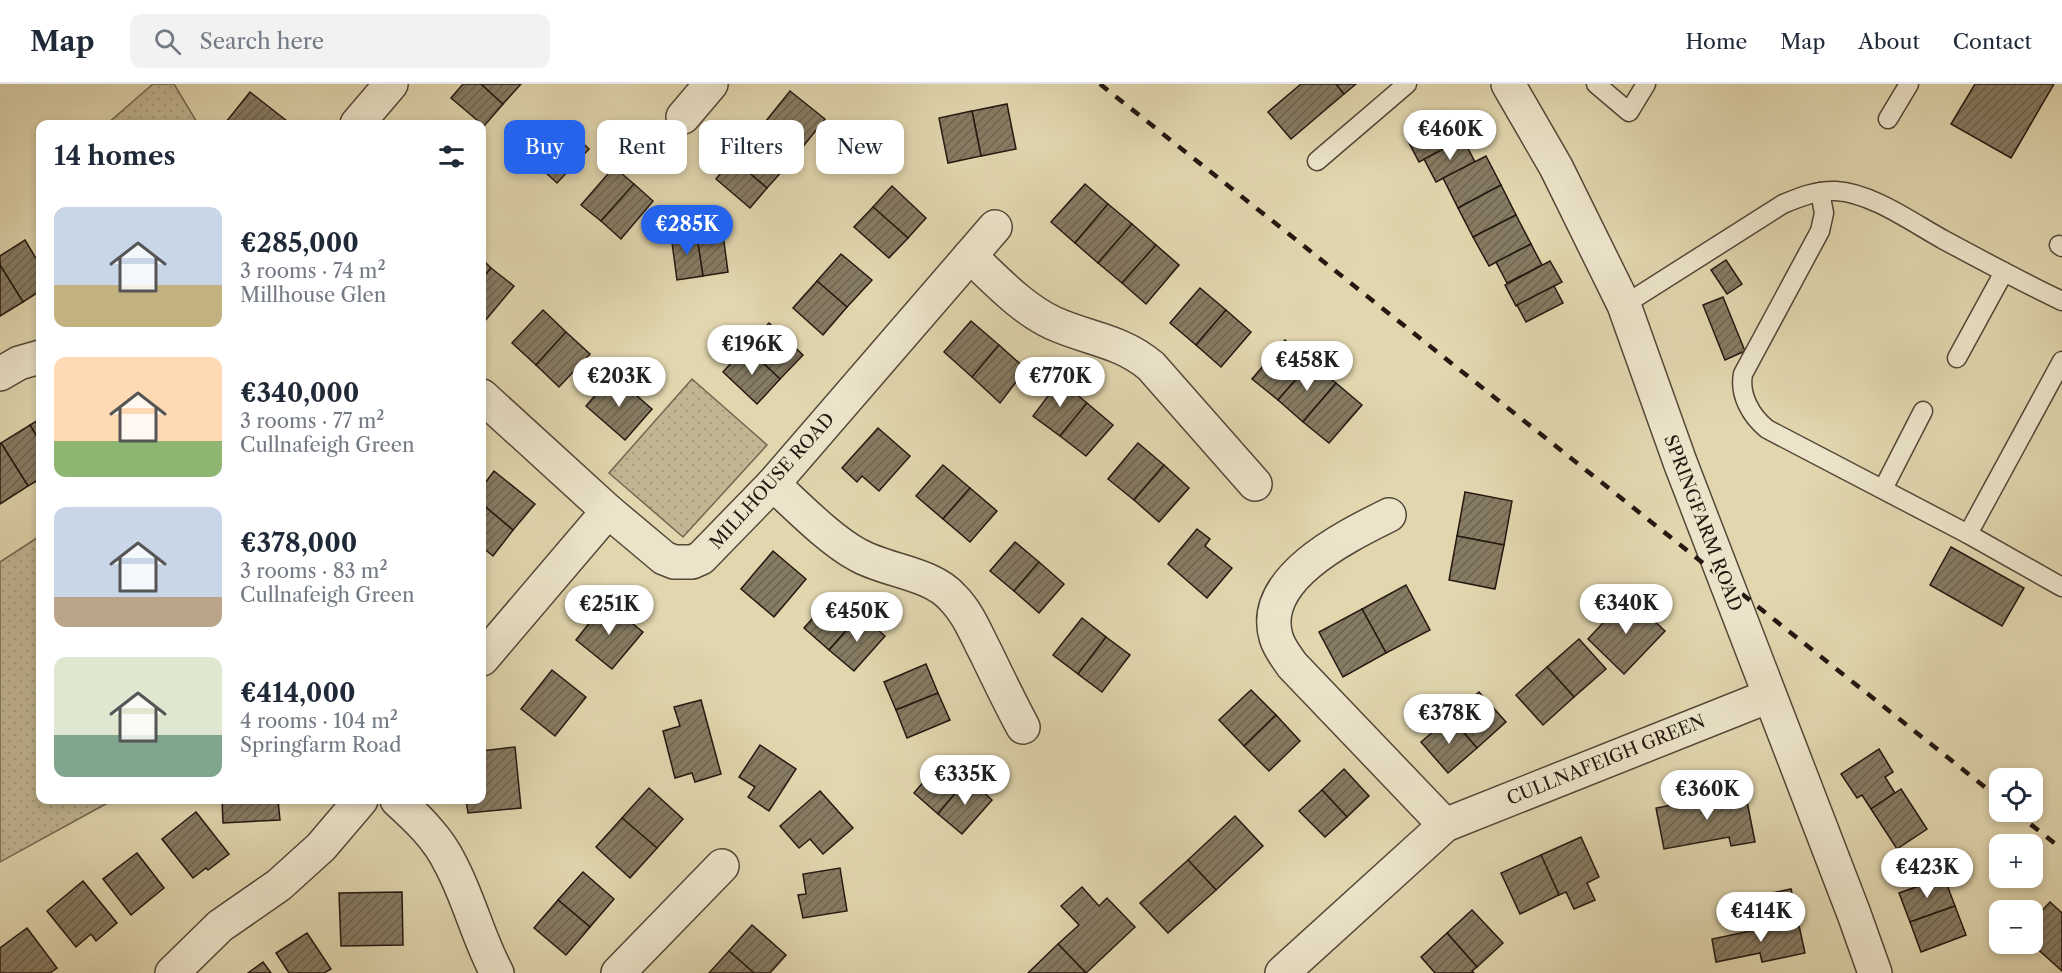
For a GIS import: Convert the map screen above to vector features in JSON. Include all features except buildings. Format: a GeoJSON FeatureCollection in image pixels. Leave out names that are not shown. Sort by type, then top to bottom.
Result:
{"type":"FeatureCollection","features":[{"type":"Feature","properties":{"kind":"street"},"geometry":{"type":"LineString","coordinates":[[360,120],[391,84]]}},
{"type":"Feature","properties":{"kind":"street"},"geometry":{"type":"LineString","coordinates":[[683,117],[711,84]]}},
{"type":"Feature","properties":{"kind":"street","name":"SPRINGFARM ROAD"},"geometry":{"type":"LineString","coordinates":[[1508,84],[1556,166],[1624,305],[1684,473],[1875,973]]}},
{"type":"Feature","properties":{"kind":"street","name":"MILLHOUSE ROAD"},"geometry":{"type":"LineString","coordinates":[[608,511],[664,558],[674,562],[692,562],[710,550],[773,484],[995,227]]}},
{"type":"Feature","properties":{"kind":"street"},"geometry":{"type":"LineString","coordinates":[[970,256],[1017,300],[1037,314],[1055,324],[1113,343],[1147,362],[1255,484]]}},
{"type":"Feature","properties":{"kind":"street"},"geometry":{"type":"LineString","coordinates":[[0,375],[19,363],[36,358]]}},
{"type":"Feature","properties":{"kind":"street"},"geometry":{"type":"LineString","coordinates":[[486,400],[608,511],[486,654]]}},
{"type":"Feature","properties":{"kind":"street"},"geometry":{"type":"LineString","coordinates":[[773,484],[857,555],[895,571],[923,579],[939,586],[952,596],[975,631],[1023,727]]}},
{"type":"Feature","properties":{"kind":"street"},"geometry":{"type":"LineString","coordinates":[[1389,515],[1330,547],[1297,575],[1280,597],[1275,611],[1274,626],[1279,645],[1293,665],[1444,825]]}},
{"type":"Feature","properties":{"kind":"street","name":"CULLNAFEIGH GREEN"},"geometry":{"type":"LineString","coordinates":[[1282,973],[1444,825],[1769,696]]}},
{"type":"Feature","properties":{"kind":"street"},"geometry":{"type":"LineString","coordinates":[[172,973],[220,926],[279,885],[321,847],[358,804]]}},
{"type":"Feature","properties":{"kind":"street"},"geometry":{"type":"LineString","coordinates":[[401,804],[431,834],[450,862],[483,945],[497,973]]}},
{"type":"Feature","properties":{"kind":"street"},"geometry":{"type":"LineString","coordinates":[[618,973],[722,866]]}},
{"type":"Feature","properties":{"kind":"lane"},"geometry":{"type":"LineString","coordinates":[[1317,161],[1407,84]]}},
{"type":"Feature","properties":{"kind":"lane"},"geometry":{"type":"LineString","coordinates":[[1596,84],[1629,112],[1646,84]]}},
{"type":"Feature","properties":{"kind":"lane"},"geometry":{"type":"LineString","coordinates":[[1888,119],[1909,84]]}},
{"type":"Feature","properties":{"kind":"lane"},"geometry":{"type":"LineString","coordinates":[[1624,305],[1783,204],[1800,196],[1837,191],[1871,200],[2062,302]]}},
{"type":"Feature","properties":{"kind":"lane"},"geometry":{"type":"LineString","coordinates":[[1820,192],[1824,213],[1820,231],[1746,367],[1742,380],[1747,405],[1753,415],[1767,429],[1968,534],[2062,587]]}},
{"type":"Feature","properties":{"kind":"lane"},"geometry":{"type":"LineString","coordinates":[[1957,358],[2004,272]]}},
{"type":"Feature","properties":{"kind":"lane"},"geometry":{"type":"LineString","coordinates":[[1968,534],[2062,362]]}},
{"type":"Feature","properties":{"kind":"lane"},"geometry":{"type":"LineString","coordinates":[[1883,489],[1923,411]]}},
{"type":"Feature","properties":{"kind":"shaded area"},"geometry":{"type":"Polygon","coordinates":[[[153,84],[174,84],[196,120],[112,120],[153,84]]]}},
{"type":"Feature","properties":{"kind":"shaded area"},"geometry":{"type":"Polygon","coordinates":[[[692,379],[767,445],[683,537],[609,473],[692,379]]]}},
{"type":"Feature","properties":{"kind":"shaded area"},"geometry":{"type":"Polygon","coordinates":[[[36,539],[36,804],[106,804],[0,862],[0,562],[36,539]]]}},
{"type":"Feature","properties":{"kind":"railway"},"geometry":{"type":"LineString","coordinates":[[1100,84],[1989,790]]}},
{"type":"Feature","properties":{"kind":"railway"},"geometry":{"type":"LineString","coordinates":[[2028,822],[2062,849]]}}]}
